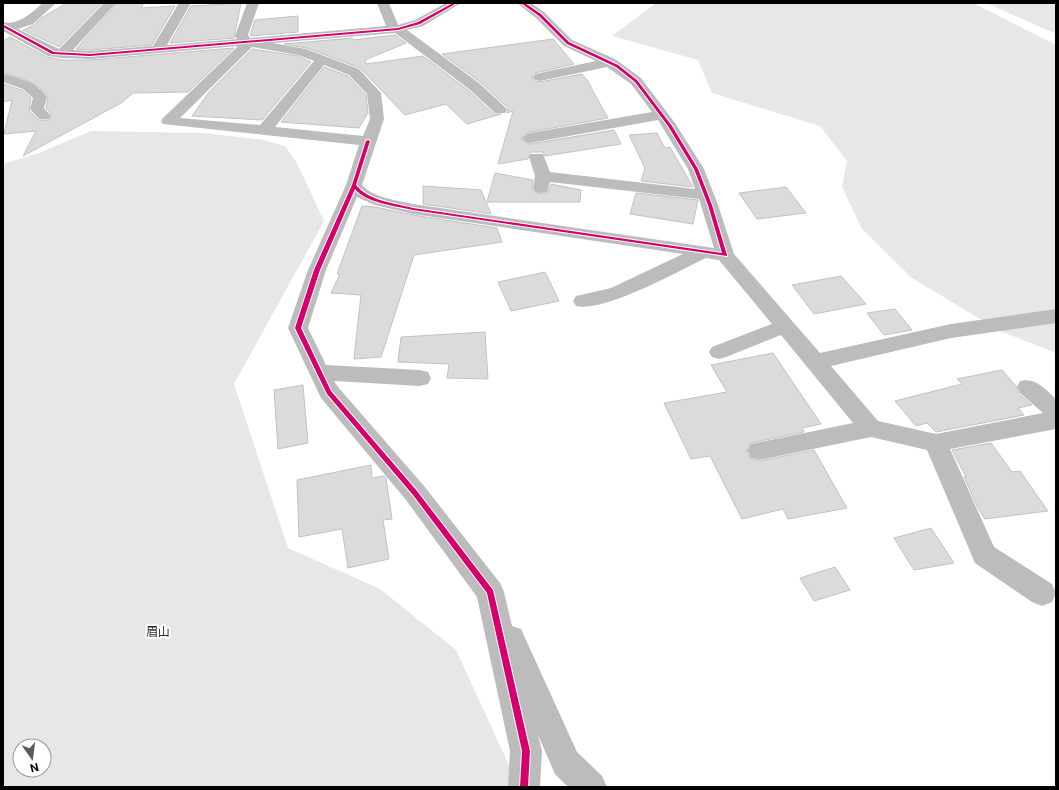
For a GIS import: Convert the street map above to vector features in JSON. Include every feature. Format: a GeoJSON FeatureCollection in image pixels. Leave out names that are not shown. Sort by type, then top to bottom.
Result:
{"type":"FeatureCollection","features":[{"type":"Feature","properties":{"kind":"street"},"geometry":{"type":"LineString","coordinates":[[6,27],[30,21],[50,3]]}},
{"type":"Feature","properties":{"kind":"street"},"geometry":{"type":"LineString","coordinates":[[62,54],[110,3]]}},
{"type":"Feature","properties":{"kind":"street"},"geometry":{"type":"LineString","coordinates":[[157,50],[185,3]]}},
{"type":"Feature","properties":{"kind":"street"},"geometry":{"type":"LineString","coordinates":[[253,3],[241,36],[249,43],[301,52],[354,72],[374,93],[377,119],[368,141],[354,185],[317,270],[298,328],[329,392],[415,493],[490,592],[566,763],[591,787]]}},
{"type":"Feature","properties":{"kind":"street"},"geometry":{"type":"LineString","coordinates":[[383,3],[396,29],[474,86],[500,110]]}},
{"type":"Feature","properties":{"kind":"street"},"geometry":{"type":"LineString","coordinates":[[6,27],[52,53],[90,55],[249,43],[396,29],[419,23],[455,3]]}},
{"type":"Feature","properties":{"kind":"street"},"geometry":{"type":"LineString","coordinates":[[522,3],[540,16],[568,43],[610,62],[636,81],[662,115],[696,169],[725,255],[871,428]]}},
{"type":"Feature","properties":{"kind":"street"},"geometry":{"type":"LineString","coordinates":[[249,43],[168,122],[368,141]]}},
{"type":"Feature","properties":{"kind":"street"},"geometry":{"type":"LineString","coordinates":[[264,130],[322,60]]}},
{"type":"Feature","properties":{"kind":"street"},"geometry":{"type":"LineString","coordinates":[[540,77],[610,62]]}},
{"type":"Feature","properties":{"kind":"street"},"geometry":{"type":"LineString","coordinates":[[3,78],[28,86],[40,97],[37,109],[44,116]]}},
{"type":"Feature","properties":{"kind":"street"},"geometry":{"type":"LineString","coordinates":[[530,138],[662,115]]}},
{"type":"Feature","properties":{"kind":"street"},"geometry":{"type":"LineString","coordinates":[[545,119],[555,133]]}},
{"type":"Feature","properties":{"kind":"street"},"geometry":{"type":"LineString","coordinates":[[537,157],[542,182],[706,195]]}},
{"type":"Feature","properties":{"kind":"street"},"geometry":{"type":"LineString","coordinates":[[354,185],[357,190],[370,198],[413,209],[725,255]]}},
{"type":"Feature","properties":{"kind":"street"},"geometry":{"type":"LineString","coordinates":[[583,301],[617,293],[703,252]]}},
{"type":"Feature","properties":{"kind":"street"},"geometry":{"type":"LineString","coordinates":[[815,362],[951,331],[1056,316]]}},
{"type":"Feature","properties":{"kind":"street"},"geometry":{"type":"LineString","coordinates":[[719,352],[785,326]]}},
{"type":"Feature","properties":{"kind":"street"},"geometry":{"type":"LineString","coordinates":[[319,372],[420,378]]}},
{"type":"Feature","properties":{"kind":"street"},"geometry":{"type":"LineString","coordinates":[[1028,387],[1056,412]]}},
{"type":"Feature","properties":{"kind":"street"},"geometry":{"type":"LineString","coordinates":[[759,451],[871,428],[936,443],[1018,426],[1056,420]]}},
{"type":"Feature","properties":{"kind":"street"},"geometry":{"type":"LineString","coordinates":[[936,443],[984,555],[1042,593]]}},
{"type":"Feature","properties":{"kind":"street"},"geometry":{"type":"LineString","coordinates":[[490,592],[526,751],[524,787]]}},
{"type":"Feature","properties":{"kind":"green space"},"geometry":{"type":"Polygon","coordinates":[[[656,3],[973,3],[1056,45],[1056,353],[1000,331],[912,278],[862,229],[842,187],[847,161],[820,126],[712,93],[698,60],[612,36],[656,3]]]}},
{"type":"Feature","properties":{"kind":"green space"},"geometry":{"type":"Polygon","coordinates":[[[986,3],[1049,3],[1056,5],[1056,32],[1054,33],[986,3]]]}},
{"type":"Feature","properties":{"kind":"green space","name":"眉山"},"geometry":{"type":"Polygon","coordinates":[[[91,131],[205,133],[264,140],[285,146],[296,161],[324,221],[234,384],[288,548],[380,589],[456,650],[519,787],[3,787],[3,164],[39,153],[91,131]]]}},
{"type":"Feature","properties":{"kind":"building"},"geometry":{"type":"Polygon","coordinates":[[[67,3],[102,3],[59,47],[23,30],[34,25],[41,18],[67,3]]]}},
{"type":"Feature","properties":{"kind":"building"},"geometry":{"type":"Polygon","coordinates":[[[117,3],[144,3],[141,8],[175,6],[152,45],[90,50],[76,49],[117,3]]]}},
{"type":"Feature","properties":{"kind":"building"},"geometry":{"type":"Polygon","coordinates":[[[241,3],[234,38],[170,43],[191,6],[241,3]]]}},
{"type":"Feature","properties":{"kind":"building"},"geometry":{"type":"Polygon","coordinates":[[[298,16],[298,32],[250,35],[255,20],[298,16]]]}},
{"type":"Feature","properties":{"kind":"building"},"geometry":{"type":"Polygon","coordinates":[[[395,35],[406,43],[365,60],[366,64],[423,56],[468,90],[494,114],[501,114],[467,124],[446,104],[405,115],[360,68],[307,48],[284,44],[352,38],[353,40],[395,35]]]}},
{"type":"Feature","properties":{"kind":"building"},"geometry":{"type":"Polygon","coordinates":[[[10,37],[47,57],[62,60],[90,60],[234,48],[188,92],[133,93],[121,103],[23,156],[36,131],[4,134],[12,100],[3,102],[3,84],[22,90],[31,98],[29,110],[38,120],[49,120],[52,116],[46,108],[48,96],[39,87],[22,78],[3,73],[3,41],[10,37]]]}},
{"type":"Feature","properties":{"kind":"building"},"geometry":{"type":"Polygon","coordinates":[[[553,39],[574,64],[535,73],[532,76],[534,81],[540,82],[582,74],[587,80],[608,118],[530,132],[524,134],[521,139],[530,144],[614,130],[621,144],[545,156],[543,152],[531,152],[528,159],[498,164],[513,111],[507,113],[508,109],[506,106],[480,82],[442,54],[553,39]]]}},
{"type":"Feature","properties":{"kind":"building"},"geometry":{"type":"Polygon","coordinates":[[[252,49],[298,56],[311,62],[262,120],[192,116],[209,92],[252,49]]]}},
{"type":"Feature","properties":{"kind":"building"},"geometry":{"type":"Polygon","coordinates":[[[324,67],[348,76],[366,95],[368,113],[359,128],[281,122],[324,67]]]}},
{"type":"Feature","properties":{"kind":"building"},"geometry":{"type":"Polygon","coordinates":[[[657,133],[665,148],[670,147],[693,187],[641,181],[645,168],[629,135],[657,133]]]}},
{"type":"Feature","properties":{"kind":"building"},"geometry":{"type":"Polygon","coordinates":[[[495,173],[533,180],[532,189],[535,193],[547,193],[551,184],[581,190],[580,202],[487,202],[495,173]]]}},
{"type":"Feature","properties":{"kind":"building"},"geometry":{"type":"Polygon","coordinates":[[[423,186],[481,190],[491,214],[423,204],[423,186]]]}},
{"type":"Feature","properties":{"kind":"building"},"geometry":{"type":"Polygon","coordinates":[[[786,187],[806,213],[757,219],[739,193],[786,187]]]}},
{"type":"Feature","properties":{"kind":"building"},"geometry":{"type":"Polygon","coordinates":[[[636,193],[698,200],[693,224],[630,214],[636,193]]]}},
{"type":"Feature","properties":{"kind":"building"},"geometry":{"type":"Polygon","coordinates":[[[362,206],[497,228],[502,242],[414,255],[381,357],[354,359],[361,295],[331,293],[340,274],[337,274],[362,206]]]}},
{"type":"Feature","properties":{"kind":"building"},"geometry":{"type":"Polygon","coordinates":[[[545,272],[559,301],[511,311],[498,282],[545,272]]]}},
{"type":"Feature","properties":{"kind":"building"},"geometry":{"type":"Polygon","coordinates":[[[841,276],[866,304],[814,314],[792,285],[841,276]]]}},
{"type":"Feature","properties":{"kind":"building"},"geometry":{"type":"Polygon","coordinates":[[[895,309],[912,330],[884,335],[867,313],[895,309]]]}},
{"type":"Feature","properties":{"kind":"building"},"geometry":{"type":"Polygon","coordinates":[[[485,332],[488,379],[447,378],[449,364],[398,362],[401,337],[485,332]]]}},
{"type":"Feature","properties":{"kind":"building"},"geometry":{"type":"Polygon","coordinates":[[[773,353],[821,424],[802,428],[804,432],[751,443],[746,452],[751,459],[759,461],[814,450],[847,508],[788,519],[783,509],[742,519],[710,456],[691,459],[664,403],[727,392],[711,365],[773,353]]]}},
{"type":"Feature","properties":{"kind":"building"},"geometry":{"type":"Polygon","coordinates":[[[1002,370],[1016,386],[1019,394],[1032,405],[1018,408],[1024,415],[936,432],[927,423],[916,426],[895,401],[962,384],[957,379],[1002,370]]]}},
{"type":"Feature","properties":{"kind":"building"},"geometry":{"type":"Polygon","coordinates":[[[303,385],[308,443],[278,449],[274,390],[303,385]]]}},
{"type":"Feature","properties":{"kind":"building"},"geometry":{"type":"Polygon","coordinates":[[[991,443],[1012,472],[1020,471],[1048,511],[985,519],[978,508],[964,477],[966,477],[952,450],[991,443]]]}},
{"type":"Feature","properties":{"kind":"building"},"geometry":{"type":"Polygon","coordinates":[[[371,465],[372,478],[384,476],[386,478],[392,519],[383,520],[389,559],[348,568],[342,529],[299,537],[297,480],[371,465]]]}},
{"type":"Feature","properties":{"kind":"building"},"geometry":{"type":"Polygon","coordinates":[[[931,528],[954,563],[914,570],[894,538],[931,528]]]}},
{"type":"Feature","properties":{"kind":"building"},"geometry":{"type":"Polygon","coordinates":[[[835,567],[850,590],[814,601],[800,578],[835,567]]]}},
{"type":"Feature","properties":{"kind":"cycle path"},"geometry":{"type":"LineString","coordinates":[[3,26],[53,53],[90,55],[398,29],[419,23],[455,3]]}},
{"type":"Feature","properties":{"kind":"cycle path"},"geometry":{"type":"LineString","coordinates":[[368,141],[354,185],[364,195],[389,204],[413,209],[725,255],[710,205],[696,169],[670,126],[636,81],[617,66],[568,43],[540,15],[523,3]]}},
{"type":"Feature","properties":{"kind":"cycle path"},"geometry":{"type":"LineString","coordinates":[[354,185],[317,270],[298,328],[329,392],[415,493],[490,592],[526,751],[524,787]]}}]}
